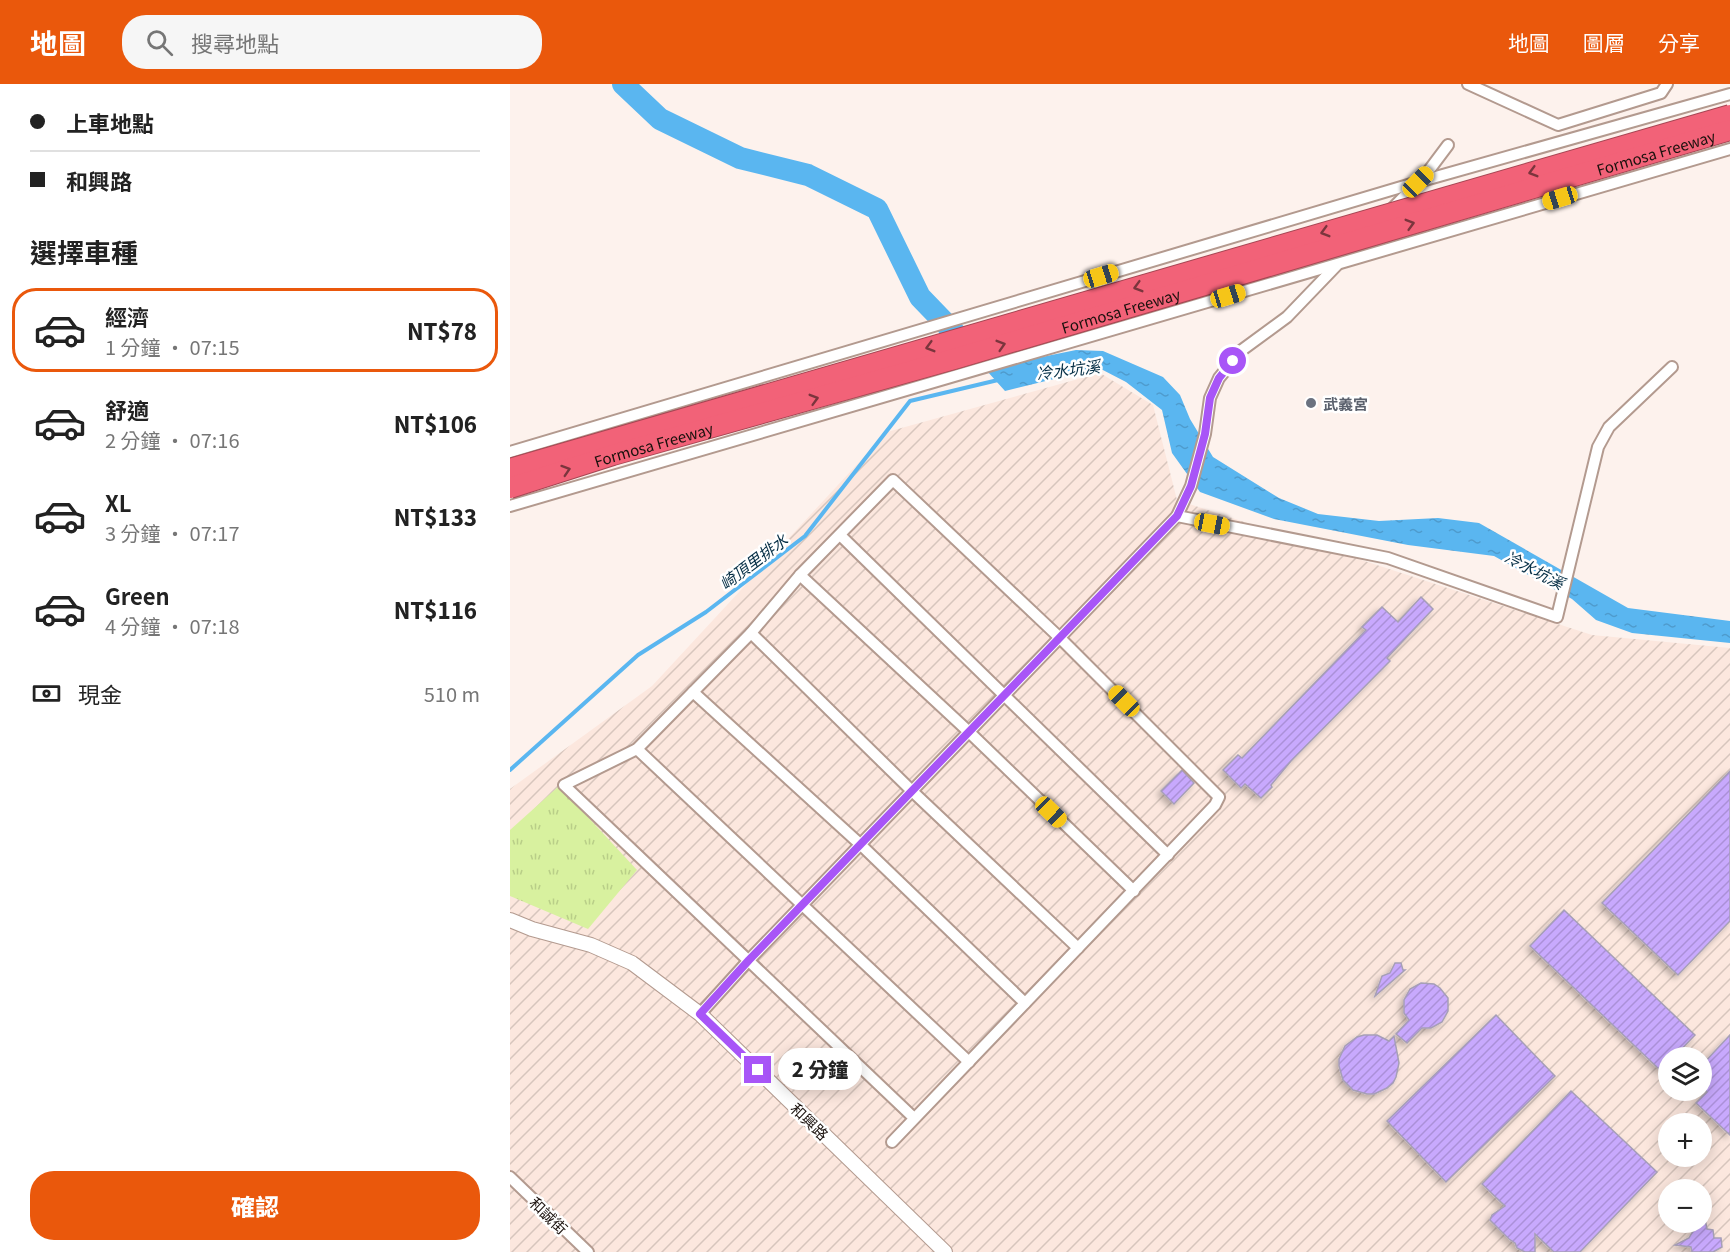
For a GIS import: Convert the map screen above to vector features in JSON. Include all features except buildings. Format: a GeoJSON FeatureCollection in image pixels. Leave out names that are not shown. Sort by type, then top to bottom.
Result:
{"type":"FeatureCollection","features":[{"type":"Feature","properties":{"kind":"highway","name":"Formosa Freeway"},"geometry":{"type":"LineString","coordinates":[[510,469],[1730,115]]}},
{"type":"Feature","properties":{"kind":"highway","name":"Formosa Freeway"},"geometry":{"type":"LineString","coordinates":[[510,488],[613,455],[965,356],[1730,130]]}},
{"type":"Feature","properties":{"kind":"street"},"geometry":{"type":"LineString","coordinates":[[1468,84],[1558,125],[1661,93],[1667,84]]}},
{"type":"Feature","properties":{"kind":"street"},"geometry":{"type":"LineString","coordinates":[[510,452],[1418,182],[1730,94]]}},
{"type":"Feature","properties":{"kind":"street"},"geometry":{"type":"LineString","coordinates":[[1563,141],[1582,192]]}},
{"type":"Feature","properties":{"kind":"street"},"geometry":{"type":"LineString","coordinates":[[700,1014],[749,960],[1177,516],[1191,486],[1205,434],[1210,398],[1219,378],[1242,350],[1287,317],[1418,182],[1448,145]]}},
{"type":"Feature","properties":{"kind":"street"},"geometry":{"type":"LineString","coordinates":[[510,506],[1730,149]]}},
{"type":"Feature","properties":{"kind":"street"},"geometry":{"type":"LineString","coordinates":[[1275,225],[1293,277]]}},
{"type":"Feature","properties":{"kind":"street"},"geometry":{"type":"LineString","coordinates":[[1014,302],[1033,353]]}},
{"type":"Feature","properties":{"kind":"street"},"geometry":{"type":"LineString","coordinates":[[1177,516],[1388,558],[1557,617],[1598,447],[1609,427],[1672,367]]}},
{"type":"Feature","properties":{"kind":"street"},"geometry":{"type":"LineString","coordinates":[[764,377],[782,426]]}},
{"type":"Feature","properties":{"kind":"street"},"geometry":{"type":"LineString","coordinates":[[891,1142],[1134,891],[1215,805],[1219,797],[1060,638],[893,480],[800,575],[751,633],[637,749],[564,785],[914,1118]]}},
{"type":"Feature","properties":{"kind":"street"},"geometry":{"type":"LineString","coordinates":[[840,535],[1168,855]]}},
{"type":"Feature","properties":{"kind":"street"},"geometry":{"type":"LineString","coordinates":[[800,575],[969,732],[1134,891]]}},
{"type":"Feature","properties":{"kind":"street"},"geometry":{"type":"LineString","coordinates":[[751,633],[912,791],[1078,948]]}},
{"type":"Feature","properties":{"kind":"street"},"geometry":{"type":"LineString","coordinates":[[693,692],[861,845],[1025,1003]]}},
{"type":"Feature","properties":{"kind":"street"},"geometry":{"type":"LineString","coordinates":[[637,749],[969,1062]]}},
{"type":"Feature","properties":{"kind":"street","name":"和興路"},"geometry":{"type":"LineString","coordinates":[[510,920],[532,929],[591,945],[632,963],[700,1014],[945,1252]]}},
{"type":"Feature","properties":{"kind":"street","name":"和誠街"},"geometry":{"type":"LineString","coordinates":[[510,1177],[588,1252]]}},
{"type":"Feature","properties":{"kind":"shaded area"},"geometry":{"type":"Polygon","coordinates":[[[1100,373],[1153,405],[1177,500],[1592,635],[1730,648],[1730,1252],[510,1252],[510,789],[652,686],[887,432],[1100,373]]]}},
{"type":"Feature","properties":{"kind":"green space"},"geometry":{"type":"Polygon","coordinates":[[[559,786],[637,870],[588,929],[510,896],[510,830],[559,786]]]}},
{"type":"Feature","properties":{"kind":"water"},"geometry":{"type":"Polygon","coordinates":[[[1076,350],[1103,351],[1163,377],[1180,395],[1190,419],[1213,457],[1279,498],[1318,514],[1379,521],[1438,518],[1479,523],[1628,608],[1730,621],[1730,643],[1632,633],[1596,620],[1572,599],[1494,556],[1408,545],[1274,519],[1200,492],[1172,453],[1162,410],[1126,382],[1099,368],[1005,391],[987,371],[1002,365],[1076,350]]]}},
{"type":"Feature","properties":{"kind":"waterway","name":"冷水坑溪"},"geometry":{"type":"LineString","coordinates":[[623,84],[660,119],[740,158],[808,175],[877,209],[920,297],[974,353]]}},
{"type":"Feature","properties":{"kind":"waterway","name":"崎頂里排水"},"geometry":{"type":"LineString","coordinates":[[510,770],[638,655],[706,612],[805,536],[910,401],[998,380]]}},
{"type":"Feature","properties":{"kind":"place","name":"武義宮"},"geometry":{"type":"Point","coordinates":[1311,403]}},
{"type":"Feature","properties":{"kind":"route"},"geometry":{"type":"LineString","coordinates":[[758,1070],[700,1014],[749,960],[1177,516],[1191,486],[1205,434],[1210,398],[1219,378],[1233,361]]}}]}
